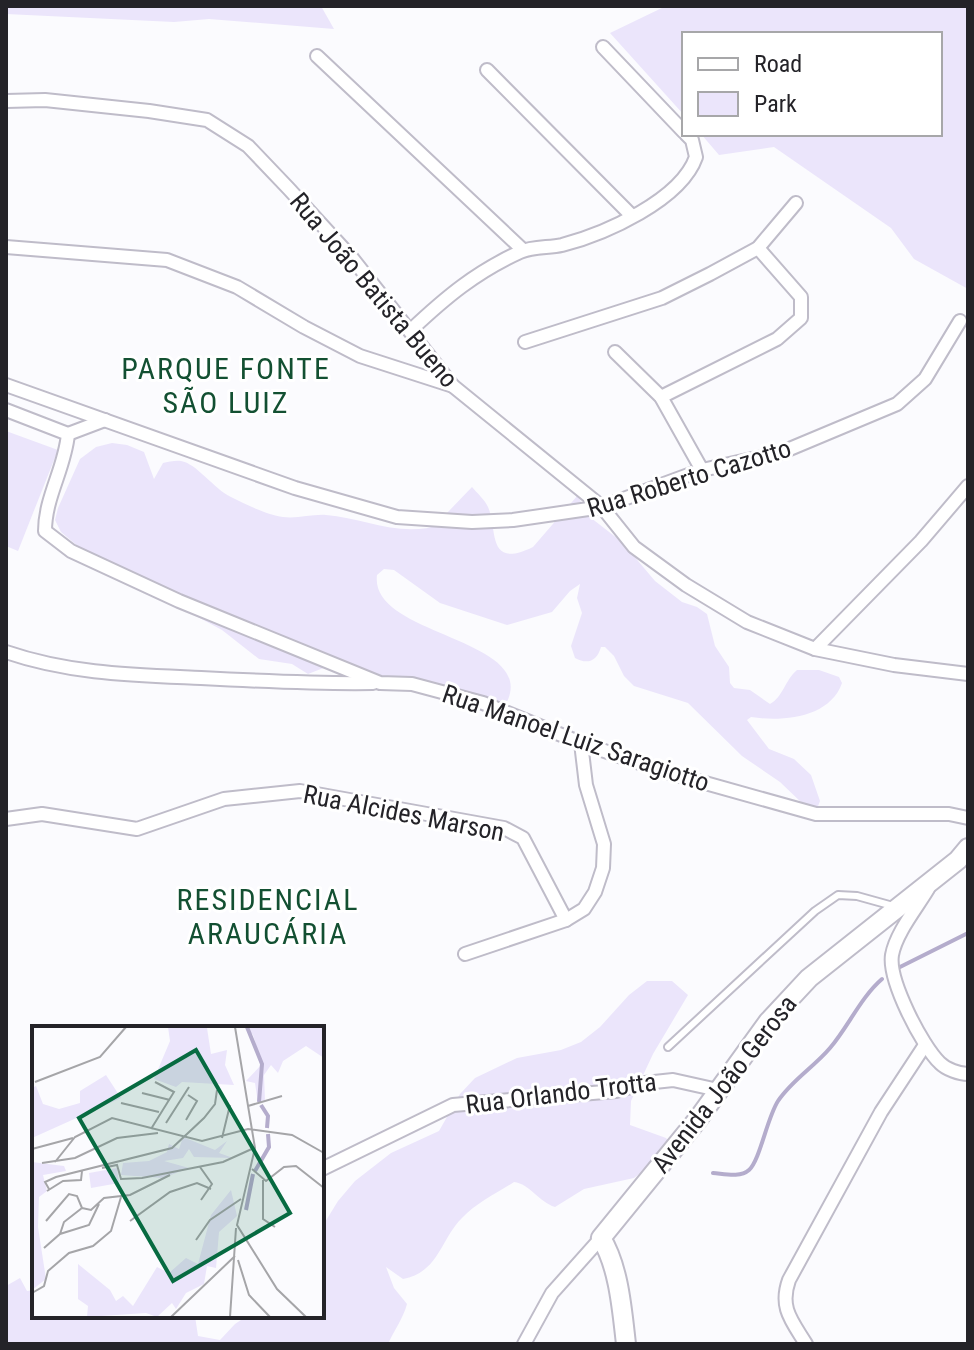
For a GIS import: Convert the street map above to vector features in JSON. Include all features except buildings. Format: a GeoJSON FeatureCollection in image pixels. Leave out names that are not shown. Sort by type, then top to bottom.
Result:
{"type":"FeatureCollection","features":[{"type":"Feature","properties":{"kind":"main road","name":"Avenida João Gerosa"},"geometry":{"type":"LineString","coordinates":[[601,1238],[698,1119],[768,1022],[809,978],[934,880],[968,848]]}},
{"type":"Feature","properties":{"kind":"main road"},"geometry":{"type":"LineString","coordinates":[[601,1238],[607,1248],[616,1285],[626,1344]]}},
{"type":"Feature","properties":{"kind":"street"},"geometry":{"type":"LineString","coordinates":[[603,47],[682,130]]}},
{"type":"Feature","properties":{"kind":"street"},"geometry":{"type":"LineString","coordinates":[[317,56],[523,250]]}},
{"type":"Feature","properties":{"kind":"street"},"geometry":{"type":"LineString","coordinates":[[487,70],[632,216]]}},
{"type":"Feature","properties":{"kind":"street","name":"Rua João Batista Bueno"},"geometry":{"type":"LineString","coordinates":[[6,101],[45,100],[207,120],[248,146],[352,258],[453,386],[602,507],[634,547],[686,585],[747,622],[815,649],[894,665],[968,674]]}},
{"type":"Feature","properties":{"kind":"street"},"geometry":{"type":"LineString","coordinates":[[411,330],[465,282],[523,250],[563,245],[650,206],[687,177],[696,157],[688,136]]}},
{"type":"Feature","properties":{"kind":"street"},"geometry":{"type":"LineString","coordinates":[[525,342],[662,298],[758,248],[796,203]]}},
{"type":"Feature","properties":{"kind":"street"},"geometry":{"type":"LineString","coordinates":[[6,247],[167,260],[237,287],[360,356],[453,386]]}},
{"type":"Feature","properties":{"kind":"street"},"geometry":{"type":"LineString","coordinates":[[661,397],[777,339],[801,318],[801,297],[758,248]]}},
{"type":"Feature","properties":{"kind":"street","name":"Rua Roberto Cazotto"},"geometry":{"type":"LineString","coordinates":[[6,385],[295,488],[397,517],[472,522],[513,520],[602,507],[702,470],[780,453],[897,404],[925,379],[960,321]]}},
{"type":"Feature","properties":{"kind":"street"},"geometry":{"type":"LineString","coordinates":[[615,352],[661,397],[702,470]]}},
{"type":"Feature","properties":{"kind":"street"},"geometry":{"type":"LineString","coordinates":[[6,410],[68,434],[105,420]]}},
{"type":"Feature","properties":{"kind":"street","name":"Rua Manoel Luiz Saragiotto"},"geometry":{"type":"LineString","coordinates":[[68,434],[63,466],[49,501],[45,531],[71,551],[179,601],[380,683],[412,684],[483,703],[581,743],[666,772],[816,814],[949,814],[968,818]]}},
{"type":"Feature","properties":{"kind":"street"},"geometry":{"type":"LineString","coordinates":[[815,649],[921,541],[968,486]]}},
{"type":"Feature","properties":{"kind":"street"},"geometry":{"type":"LineString","coordinates":[[6,652],[41,664],[120,676],[320,684],[380,683]]}},
{"type":"Feature","properties":{"kind":"street"},"geometry":{"type":"LineString","coordinates":[[465,954],[566,920],[584,909],[595,892],[603,868],[604,844],[586,785],[581,743]]}},
{"type":"Feature","properties":{"kind":"street","name":"Rua Alcides Marson"},"geometry":{"type":"LineString","coordinates":[[6,819],[42,814],[137,829],[224,799],[300,791],[441,816],[504,828],[523,838],[566,920]]}},
{"type":"Feature","properties":{"kind":"street"},"geometry":{"type":"LineString","coordinates":[[934,880],[898,939],[892,955],[893,970],[925,1045],[941,1065],[968,1074]]}},
{"type":"Feature","properties":{"kind":"street"},"geometry":{"type":"LineString","coordinates":[[806,1344],[784,1303],[789,1280],[881,1112],[925,1045]]}},
{"type":"Feature","properties":{"kind":"street","name":"Rua Orlando Trotta"},"geometry":{"type":"LineString","coordinates":[[324,1168],[453,1105],[616,1091],[673,1080],[718,1090]]}},
{"type":"Feature","properties":{"kind":"street"},"geometry":{"type":"LineString","coordinates":[[524,1344],[552,1293],[601,1238]]}},
{"type":"Feature","properties":{"kind":"lane"},"geometry":{"type":"LineString","coordinates":[[668,1047],[815,911],[838,895],[857,896],[897,907]]}},
{"type":"Feature","properties":{"kind":"green space"},"geometry":{"type":"Polygon","coordinates":[[[6,6],[321,6],[334,29],[209,19],[174,22],[6,14],[6,6]]]}},
{"type":"Feature","properties":{"kind":"green space"},"geometry":{"type":"Polygon","coordinates":[[[666,6],[968,6],[968,289],[914,259],[891,228],[774,147],[719,155],[703,136],[942,136],[942,32],[682,32],[682,113],[610,33],[666,6]]]}},
{"type":"Feature","properties":{"kind":"green space"},"geometry":{"type":"Polygon","coordinates":[[[6,431],[58,450],[18,551],[6,546],[6,431]]]}},
{"type":"Feature","properties":{"kind":"green space"},"geometry":{"type":"Polygon","coordinates":[[[112,443],[144,452],[154,479],[163,463],[181,461],[193,466],[231,497],[263,512],[283,517],[326,515],[398,529],[427,528],[441,524],[447,513],[472,487],[488,507],[497,544],[508,554],[533,547],[578,495],[586,514],[622,542],[655,581],[682,602],[707,614],[715,646],[729,667],[730,683],[734,688],[750,690],[770,704],[797,670],[819,670],[839,677],[842,683],[836,695],[816,710],[790,718],[751,717],[747,720],[769,749],[794,759],[811,775],[820,801],[818,806],[812,808],[804,805],[780,782],[742,756],[688,703],[634,686],[605,647],[601,647],[591,660],[575,658],[571,646],[582,613],[577,598],[580,584],[552,612],[507,625],[440,603],[394,570],[384,569],[377,575],[382,596],[399,612],[478,650],[499,664],[510,682],[506,704],[492,707],[326,667],[308,674],[292,664],[259,659],[222,630],[99,564],[61,532],[55,520],[58,508],[80,459],[96,447],[112,443]]]}},
{"type":"Feature","properties":{"kind":"green space"},"geometry":{"type":"Polygon","coordinates":[[[647,981],[672,981],[688,995],[653,1054],[631,1101],[630,1125],[666,1138],[671,1144],[668,1152],[634,1178],[584,1189],[555,1207],[514,1182],[462,1218],[424,1270],[403,1279],[386,1267],[394,1288],[407,1304],[388,1344],[6,1344],[6,1286],[20,1278],[27,1291],[32,1290],[32,1318],[195,1318],[198,1336],[220,1340],[244,1318],[324,1318],[324,1224],[355,1181],[391,1153],[439,1131],[460,1094],[475,1078],[517,1058],[561,1050],[581,1042],[600,1027],[629,995],[647,981]]]}},
{"type":"Feature","properties":{"kind":"waterway"},"geometry":{"type":"LineString","coordinates":[[898,968],[968,933]]}},
{"type":"Feature","properties":{"kind":"waterway"},"geometry":{"type":"LineString","coordinates":[[713,1173],[737,1175],[749,1170],[778,1101],[830,1048],[882,979]]}},
{"type":"Feature","properties":{"kind":"district","name":"PARQUE FONTE SÃO LUIZ"},"geometry":{"type":"Point","coordinates":[226,385]}},
{"type":"Feature","properties":{"kind":"district","name":"RESIDENCIAL ARAUCÁRIA"},"geometry":{"type":"Point","coordinates":[268,916]}}]}
